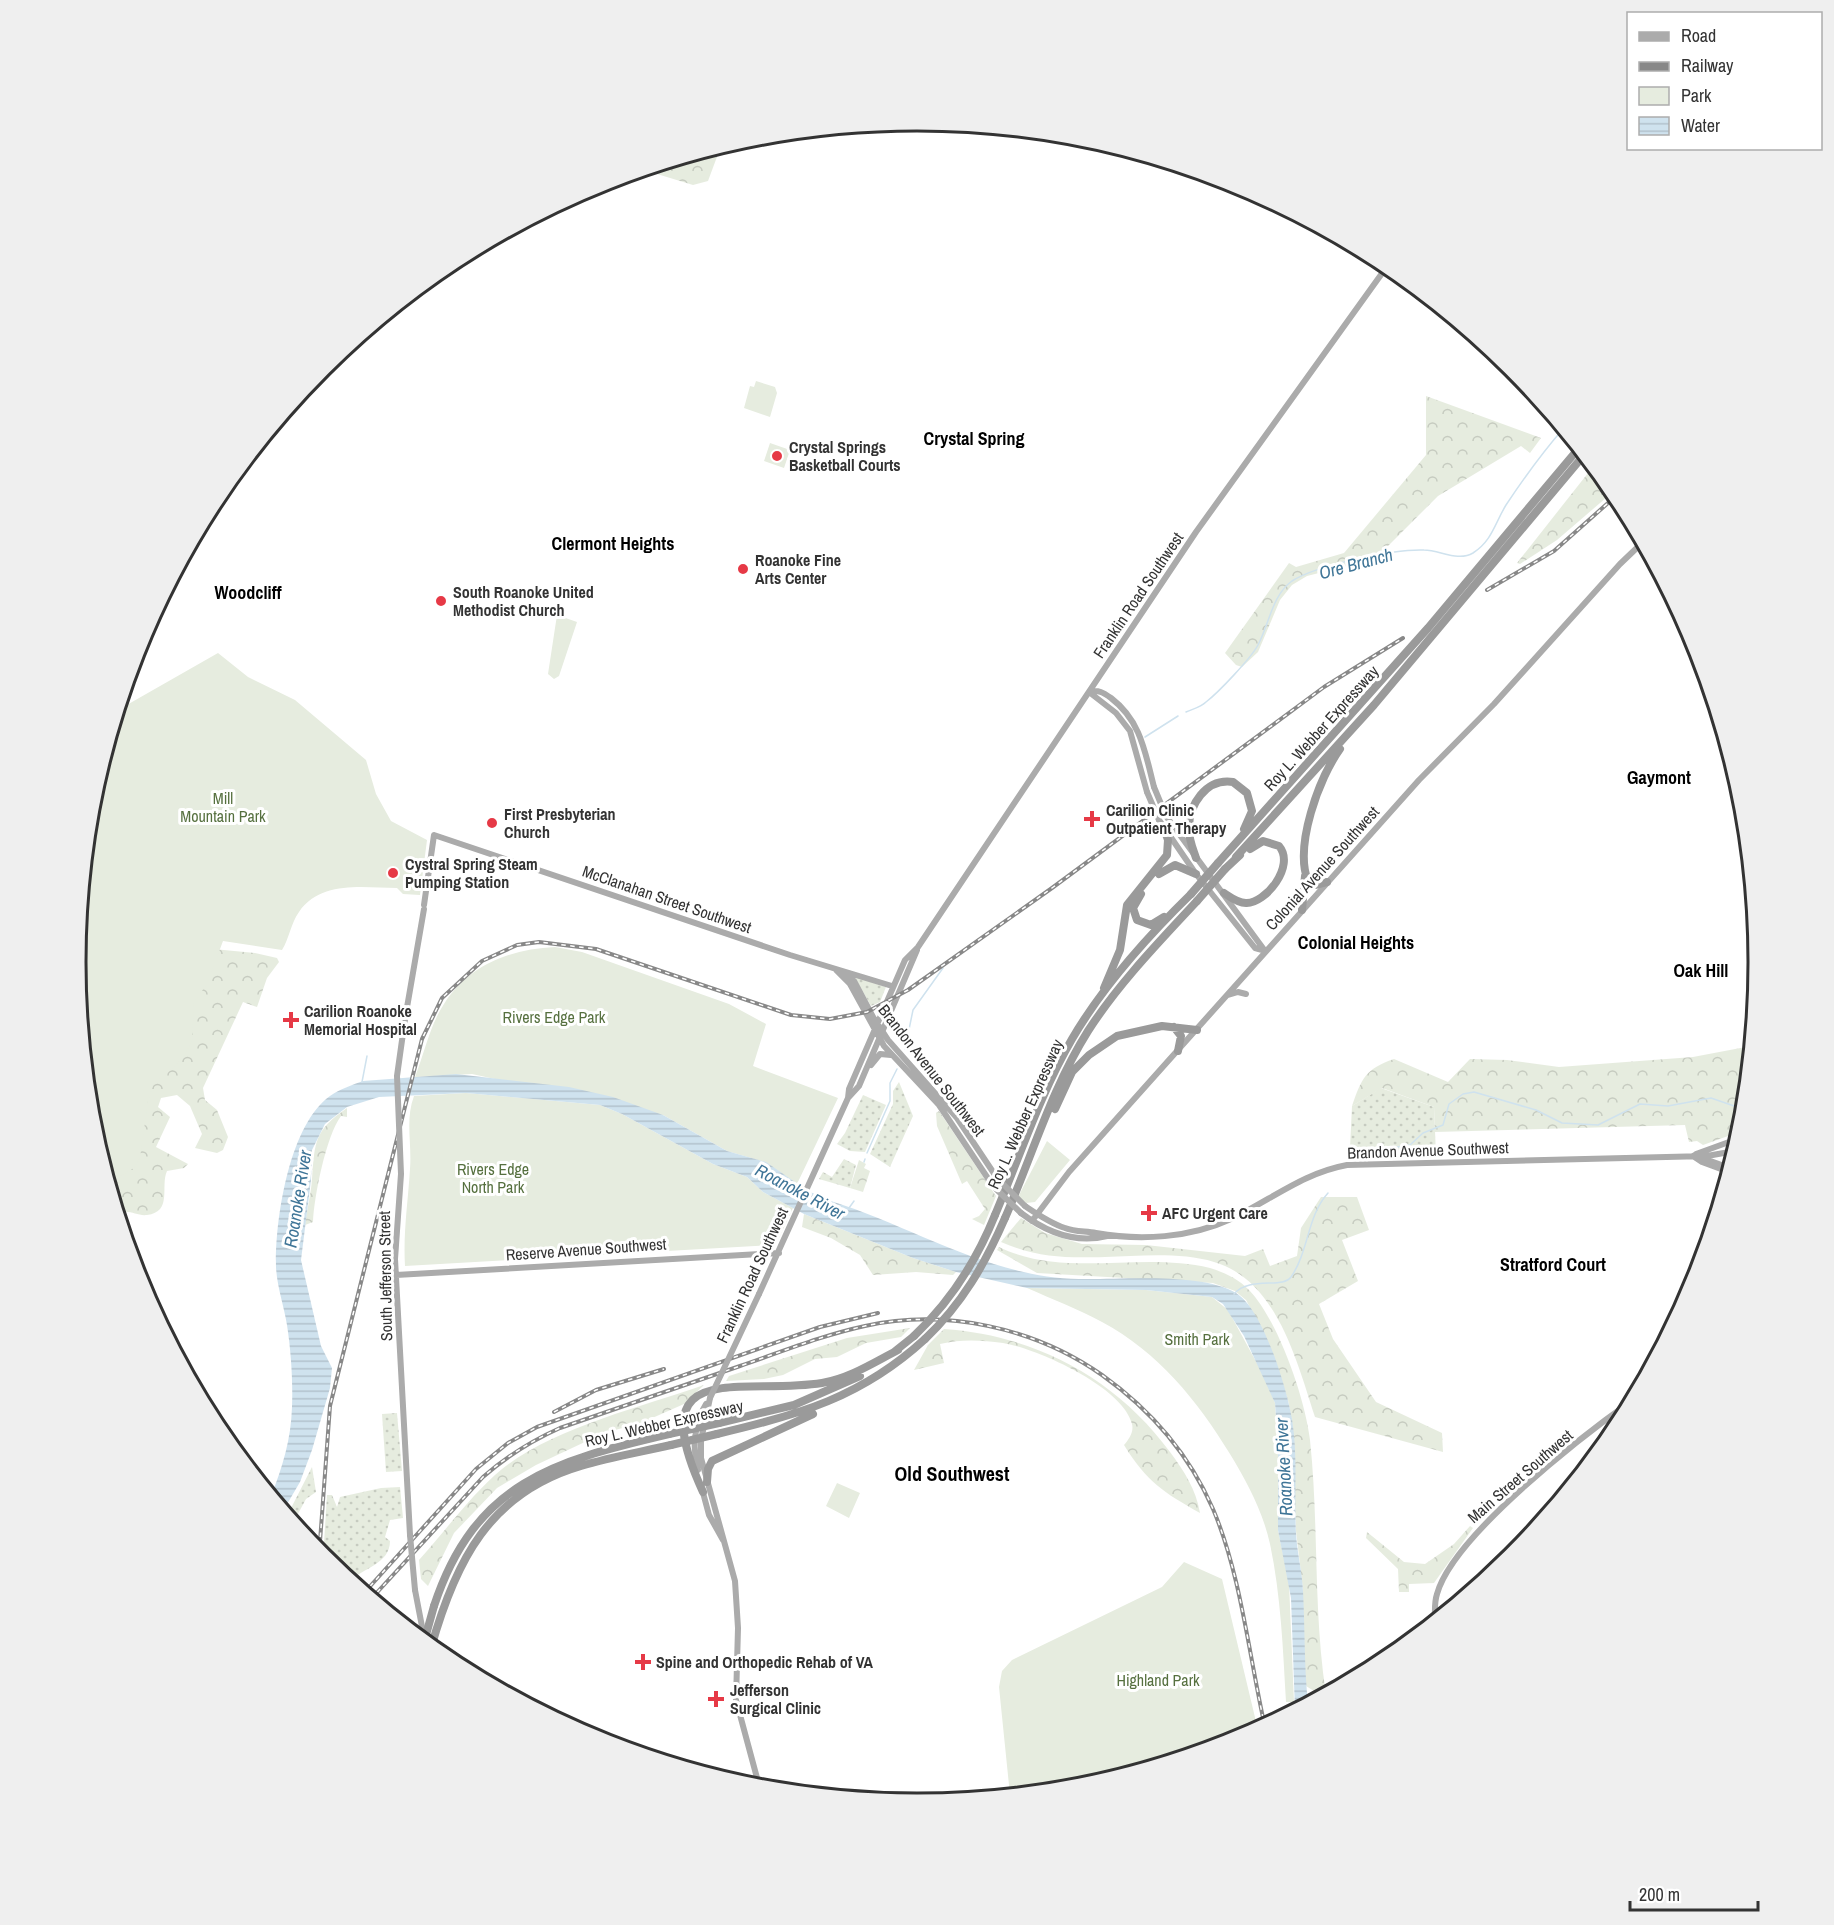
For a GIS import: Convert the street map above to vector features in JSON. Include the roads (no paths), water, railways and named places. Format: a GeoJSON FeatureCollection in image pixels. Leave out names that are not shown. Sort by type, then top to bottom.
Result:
{"type":"FeatureCollection","features":[{"type":"Feature","properties":{"kind":"highway","name":"Roy L. Webber Expressway"},"geometry":{"type":"LineString","coordinates":[[434,1638],[451,1584],[465,1556],[484,1530],[515,1500],[551,1478],[582,1465],[801,1413],[860,1388],[894,1366],[925,1339],[948,1315],[972,1283],[1005,1218],[1065,1073],[1099,1015],[1194,898],[1218,863],[1428,628],[1574,453]]}},
{"type":"Feature","properties":{"kind":"highway","name":"Roy L. Webber Expressway"},"geometry":{"type":"LineString","coordinates":[[427,1634],[434,1606],[452,1562],[467,1537],[491,1509],[519,1486],[546,1470],[590,1453],[774,1411],[825,1394],[858,1377],[898,1350],[914,1336],[939,1310],[968,1271],[995,1215],[1057,1068],[1072,1039],[1101,996],[1177,908],[1194,898],[1226,869],[1374,705],[1580,460]]}},
{"type":"Feature","properties":{"kind":"highway"},"geometry":{"type":"LineString","coordinates":[[1302,910],[1309,822],[1320,784],[1334,758],[1374,705]]}},
{"type":"Feature","properties":{"kind":"highway"},"geometry":{"type":"LineString","coordinates":[[1196,858],[1189,831],[1192,811],[1203,792],[1222,782],[1242,787],[1251,802],[1250,817],[1235,844]]}},
{"type":"Feature","properties":{"kind":"highway"},"geometry":{"type":"LineString","coordinates":[[1101,996],[1120,950],[1127,905],[1167,855],[1168,840],[1164,829]]}},
{"type":"Feature","properties":{"kind":"highway"},"geometry":{"type":"LineString","coordinates":[[1224,893],[1242,903],[1255,901],[1280,876],[1286,864],[1282,850],[1268,840],[1255,844],[1236,857]]}},
{"type":"Feature","properties":{"kind":"highway"},"geometry":{"type":"LineString","coordinates":[[1177,908],[1151,925],[1140,922],[1133,912],[1136,901],[1164,869],[1178,866],[1196,874]]}},
{"type":"Feature","properties":{"kind":"highway"},"geometry":{"type":"LineString","coordinates":[[1305,869],[1310,883],[1315,885],[1327,882]]}},
{"type":"Feature","properties":{"kind":"highway"},"geometry":{"type":"LineString","coordinates":[[1040,1137],[1072,1072],[1106,1042],[1130,1031],[1174,1027],[1197,1030]]}},
{"type":"Feature","properties":{"kind":"highway"},"geometry":{"type":"LineString","coordinates":[[1174,1027],[1181,1036],[1178,1051]]}},
{"type":"Feature","properties":{"kind":"highway"},"geometry":{"type":"LineString","coordinates":[[703,1492],[684,1430],[688,1408],[700,1394],[727,1386],[808,1385],[838,1380],[898,1350]]}},
{"type":"Feature","properties":{"kind":"highway"},"geometry":{"type":"LineString","coordinates":[[707,1482],[708,1469],[712,1461],[831,1406],[860,1388]]}},
{"type":"Feature","properties":{"kind":"main road","name":"Franklin Road Southwest"},"geometry":{"type":"LineString","coordinates":[[848,1098],[849,1089],[876,1023],[905,960],[918,946],[1231,482],[1382,273]]}},
{"type":"Feature","properties":{"kind":"main road","name":"Colonial Avenue Southwest"},"geometry":{"type":"LineString","coordinates":[[1032,1221],[1069,1172],[1327,882],[1419,780],[1510,687],[1637,547]]}},
{"type":"Feature","properties":{"kind":"main road"},"geometry":{"type":"LineString","coordinates":[[1089,692],[1101,691],[1123,709],[1134,722],[1143,742],[1164,829],[1196,874],[1255,948],[1266,951]]}},
{"type":"Feature","properties":{"kind":"main road"},"geometry":{"type":"LineString","coordinates":[[1089,692],[1116,713],[1127,726],[1136,745],[1147,792],[1163,818],[1224,893],[1266,951]]}},
{"type":"Feature","properties":{"kind":"main road","name":"South Jefferson Street"},"geometry":{"type":"LineString","coordinates":[[423,1630],[415,1590],[395,1260],[401,1174],[397,1076],[405,1019],[416,968],[434,835]]}},
{"type":"Feature","properties":{"kind":"main road","name":"McClanahan Street Southwest"},"geometry":{"type":"LineString","coordinates":[[434,835],[835,970],[852,972],[892,986]]}},
{"type":"Feature","properties":{"kind":"main road","name":"Franklin Road Southwest"},"geometry":{"type":"LineString","coordinates":[[725,1543],[709,1515],[696,1465],[695,1441],[699,1419],[779,1252],[848,1098],[858,1086],[918,946]]}},
{"type":"Feature","properties":{"kind":"main road","name":"Brandon Avenue Southwest"},"geometry":{"type":"LineString","coordinates":[[835,970],[854,981],[876,1023],[952,1112],[997,1178],[1024,1206],[1067,1228],[1107,1236],[1162,1236],[1200,1230],[1237,1216],[1302,1179],[1347,1166],[1693,1156],[1726,1152]]}},
{"type":"Feature","properties":{"kind":"main road","name":"Brandon Avenue Southwest"},"geometry":{"type":"LineString","coordinates":[[835,970],[850,984],[879,1038],[939,1105],[993,1186],[1021,1213],[1051,1231],[1072,1238],[1095,1239],[1107,1236]]}},
{"type":"Feature","properties":{"kind":"main road"},"geometry":{"type":"LineString","coordinates":[[1227,995],[1238,992],[1246,994],[1243,978]]}},
{"type":"Feature","properties":{"kind":"main road"},"geometry":{"type":"LineString","coordinates":[[858,1086],[877,1056],[885,1053],[894,1056]]}},
{"type":"Feature","properties":{"kind":"main road","name":"Brandon Avenue Southwest"},"geometry":{"type":"LineString","coordinates":[[1693,1156],[1729,1142]]}},
{"type":"Feature","properties":{"kind":"main road"},"geometry":{"type":"LineString","coordinates":[[1693,1156],[1723,1167]]}},
{"type":"Feature","properties":{"kind":"main road","name":"Reserve Avenue Southwest"},"geometry":{"type":"LineString","coordinates":[[396,1275],[779,1252]]}},
{"type":"Feature","properties":{"kind":"main road","name":"Franklin Road Southwest"},"geometry":{"type":"LineString","coordinates":[[710,1398],[700,1448],[737,1595],[737,1707],[757,1778]]}},
{"type":"Feature","properties":{"kind":"main road","name":"Main Street Southwest"},"geometry":{"type":"LineString","coordinates":[[1436,1612],[1438,1591],[1476,1531],[1615,1413]]}},
{"type":"Feature","properties":{"kind":"water","name":"Roanoke River"},"geometry":{"type":"Polygon","coordinates":[[[456,1074],[569,1087],[613,1097],[663,1115],[727,1151],[766,1162],[808,1191],[831,1201],[952,1249],[1014,1270],[1079,1279],[1160,1278],[1202,1282],[1221,1286],[1236,1293],[1246,1302],[1264,1332],[1279,1370],[1292,1419],[1296,1533],[1303,1591],[1307,1696],[1295,1703],[1291,1598],[1278,1530],[1278,1444],[1275,1403],[1244,1336],[1223,1304],[1212,1297],[1146,1290],[1027,1288],[956,1272],[913,1258],[804,1214],[763,1192],[747,1177],[713,1164],[622,1114],[600,1105],[466,1093],[379,1097],[347,1107],[325,1124],[312,1150],[311,1180],[301,1260],[321,1346],[332,1368],[330,1388],[312,1450],[300,1482],[287,1505],[274,1489],[288,1441],[292,1387],[286,1318],[276,1267],[282,1200],[295,1150],[304,1128],[316,1110],[330,1096],[363,1081],[456,1074]]]}},
{"type":"Feature","properties":{"kind":"waterway","name":"Ore Branch"},"geometry":{"type":"LineString","coordinates":[[1186,712],[1202,705],[1212,697],[1249,658],[1262,637],[1280,594],[1292,581],[1319,569],[1394,552],[1430,550],[1455,556],[1473,553],[1485,543],[1506,505],[1540,456],[1559,434]]}},
{"type":"Feature","properties":{"kind":"waterway","name":"Ore Branch"},"geometry":{"type":"LineString","coordinates":[[1145,737],[1178,716]]}},
{"type":"Feature","properties":{"kind":"waterway","name":"Ore Branch"},"geometry":{"type":"LineString","coordinates":[[905,1049],[913,1010],[943,968]]}},
{"type":"Feature","properties":{"kind":"waterway"},"geometry":{"type":"LineString","coordinates":[[362,1082],[367,1056]]}},
{"type":"Feature","properties":{"kind":"waterway","name":"Ore Branch"},"geometry":{"type":"LineString","coordinates":[[867,1153],[890,1101],[890,1083],[897,1069]]}},
{"type":"Feature","properties":{"kind":"waterway"},"geometry":{"type":"LineString","coordinates":[[1379,1150],[1410,1145],[1423,1133],[1443,1125],[1449,1104],[1463,1094],[1474,1092],[1536,1110],[1562,1123],[1598,1125],[1640,1104],[1668,1106],[1711,1098],[1736,1107]]}},
{"type":"Feature","properties":{"kind":"waterway"},"geometry":{"type":"LineString","coordinates":[[1234,1294],[1248,1285],[1281,1282],[1291,1277],[1297,1267],[1316,1212],[1328,1193]]}},
{"type":"Feature","properties":{"kind":"waterway","name":"Ore Branch"},"geometry":{"type":"LineString","coordinates":[[849,1208],[854,1201]]}},
{"type":"Feature","properties":{"kind":"railway"},"geometry":{"type":"LineString","coordinates":[[1487,590],[1554,551],[1609,502]]}},
{"type":"Feature","properties":{"kind":"railway"},"geometry":{"type":"LineString","coordinates":[[320,1541],[330,1406],[422,1039],[442,998],[482,961],[517,945],[539,942],[596,949],[791,1015],[830,1019],[867,1012],[908,990],[1052,888],[1324,687],[1403,638]]}},
{"type":"Feature","properties":{"kind":"railway"},"geometry":{"type":"LineString","coordinates":[[369,1588],[476,1469],[508,1443],[537,1427],[820,1327],[878,1313]]}},
{"type":"Feature","properties":{"kind":"railway"},"geometry":{"type":"LineString","coordinates":[[376,1594],[483,1477],[510,1456],[549,1433],[802,1344],[849,1330],[896,1321],[927,1319],[958,1321],[1019,1334],[1076,1359],[1102,1375],[1137,1403],[1167,1434],[1203,1489],[1223,1534],[1238,1588],[1263,1718]]}},
{"type":"Feature","properties":{"kind":"railway"},"geometry":{"type":"LineString","coordinates":[[554,1412],[596,1390],[664,1369]]}},
{"type":"Feature","properties":{"kind":"place","name":"Crystal Springs Basketball Courts"},"geometry":{"type":"Point","coordinates":[777,456]}},
{"type":"Feature","properties":{"kind":"place","name":"Roanoke Fine Arts Center"},"geometry":{"type":"Point","coordinates":[743,569]}},
{"type":"Feature","properties":{"kind":"place","name":"South Roanoke United Methodist Church"},"geometry":{"type":"Point","coordinates":[441,601]}},
{"type":"Feature","properties":{"kind":"place","name":"Carilion Clinic Outpatient Therapy"},"geometry":{"type":"Point","coordinates":[1092,819]}},
{"type":"Feature","properties":{"kind":"place","name":"First Presbyterian Church"},"geometry":{"type":"Point","coordinates":[492,823]}},
{"type":"Feature","properties":{"kind":"place","name":"Cystral Spring Steam Pumping Station"},"geometry":{"type":"Point","coordinates":[393,873]}},
{"type":"Feature","properties":{"kind":"place","name":"Carilion Roanoke Memorial Hospital"},"geometry":{"type":"Point","coordinates":[291,1020]}},
{"type":"Feature","properties":{"kind":"place","name":"AFC Urgent Care"},"geometry":{"type":"Point","coordinates":[1149,1213]}},
{"type":"Feature","properties":{"kind":"place","name":"Spine and Orthopedic Rehab of VA"},"geometry":{"type":"Point","coordinates":[643,1662]}},
{"type":"Feature","properties":{"kind":"place","name":"Jefferson Surgical Clinic"},"geometry":{"type":"Point","coordinates":[716,1699]}},
{"type":"Feature","properties":{"kind":"district","name":"Crystal Spring"},"geometry":{"type":"Point","coordinates":[974,439]}},
{"type":"Feature","properties":{"kind":"district","name":"Clermont Heights"},"geometry":{"type":"Point","coordinates":[613,544]}},
{"type":"Feature","properties":{"kind":"district","name":"Woodcliff"},"geometry":{"type":"Point","coordinates":[248,593]}},
{"type":"Feature","properties":{"kind":"district","name":"Gaymont"},"geometry":{"type":"Point","coordinates":[1659,778]}},
{"type":"Feature","properties":{"kind":"district","name":"Colonial Heights"},"geometry":{"type":"Point","coordinates":[1356,943]}},
{"type":"Feature","properties":{"kind":"district","name":"Oak Hill"},"geometry":{"type":"Point","coordinates":[1701,971]}},
{"type":"Feature","properties":{"kind":"district","name":"Stratford Court"},"geometry":{"type":"Point","coordinates":[1553,1265]}},
{"type":"Feature","properties":{"kind":"district","name":"Old Southwest"},"geometry":{"type":"Point","coordinates":[952,1474]}},
{"type":"Feature","properties":{"kind":"park label","name":"Mill Mountain Park"},"geometry":{"type":"Point","coordinates":[223,807]}},
{"type":"Feature","properties":{"kind":"park label","name":"Rivers Edge Park"},"geometry":{"type":"Point","coordinates":[554,1017]}},
{"type":"Feature","properties":{"kind":"park label","name":"Rivers Edge North Park"},"geometry":{"type":"Point","coordinates":[493,1178]}},
{"type":"Feature","properties":{"kind":"park label","name":"Smith Park"},"geometry":{"type":"Point","coordinates":[1197,1339]}},
{"type":"Feature","properties":{"kind":"park label","name":"Highland Park"},"geometry":{"type":"Point","coordinates":[1158,1680]}}]}
